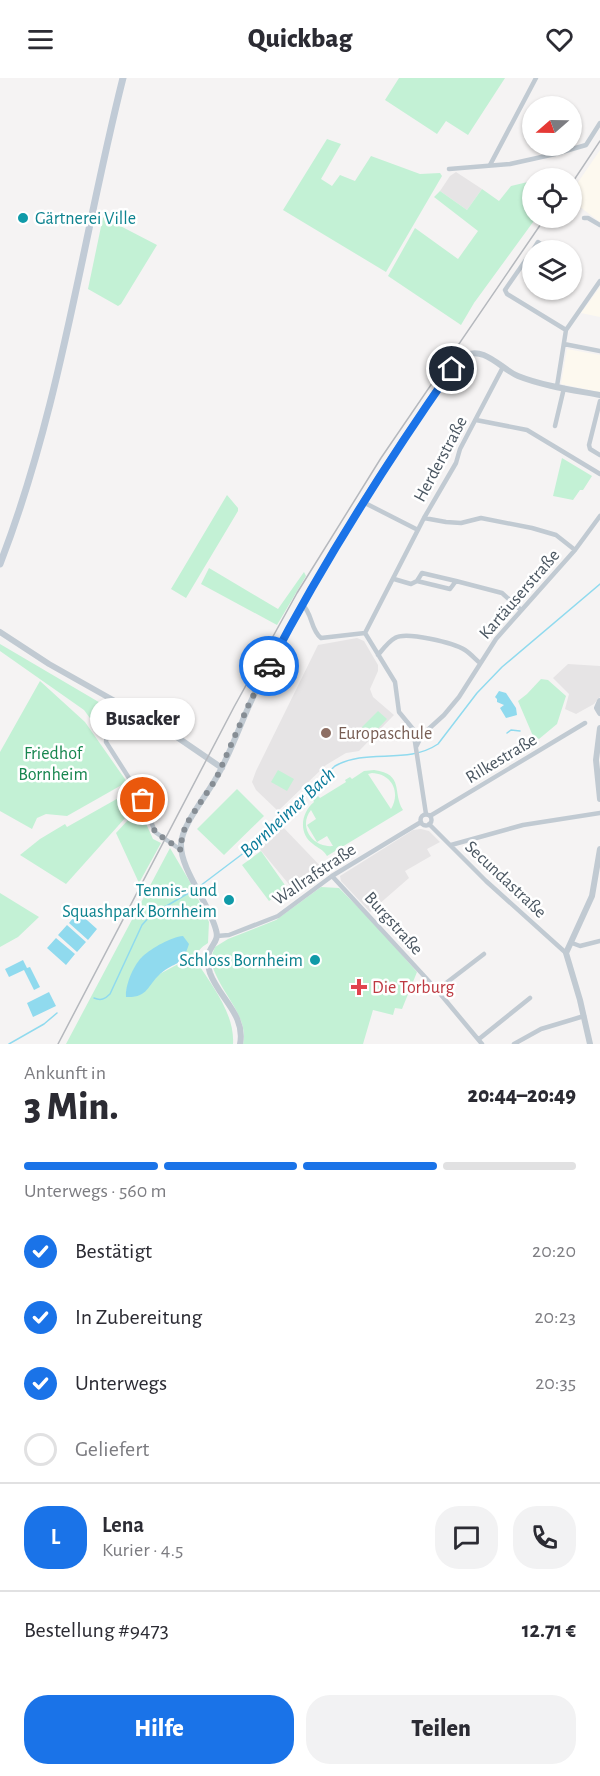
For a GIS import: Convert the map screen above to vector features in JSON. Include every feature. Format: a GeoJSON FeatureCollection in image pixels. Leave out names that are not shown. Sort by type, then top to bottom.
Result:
{"type":"FeatureCollection","features":[{"type":"Feature","properties":{"kind":"main road"},"geometry":{"type":"LineString","coordinates":[[0,564],[19,515],[44,429],[73,310],[123,78]]}},
{"type":"Feature","properties":{"kind":"street"},"geometry":{"type":"LineString","coordinates":[[490,165],[536,78]]}},
{"type":"Feature","properties":{"kind":"street"},"geometry":{"type":"LineString","coordinates":[[449,169],[510,164],[586,145],[600,123]]}},
{"type":"Feature","properties":{"kind":"street"},"geometry":{"type":"LineString","coordinates":[[584,218],[600,225]]}},
{"type":"Feature","properties":{"kind":"street"},"geometry":{"type":"LineString","coordinates":[[522,266],[505,290],[507,294],[566,330]]}},
{"type":"Feature","properties":{"kind":"street"},"geometry":{"type":"LineString","coordinates":[[555,426],[566,330],[600,281]]}},
{"type":"Feature","properties":{"kind":"street"},"geometry":{"type":"LineString","coordinates":[[564,345],[600,351]]}},
{"type":"Feature","properties":{"kind":"street"},"geometry":{"type":"LineString","coordinates":[[240,1044],[240,1023],[212,977],[207,964],[208,952],[217,936],[209,909],[186,868],[181,850],[182,836],[187,823],[209,792],[222,768],[249,704],[302,604],[363,502],[458,361],[464,356],[477,353],[484,355],[516,376],[600,395]]}},
{"type":"Feature","properties":{"kind":"street","name":"Herderstraße"},"geometry":{"type":"LineString","coordinates":[[365,633],[424,518],[456,463],[460,449],[503,367]]}},
{"type":"Feature","properties":{"kind":"street"},"geometry":{"type":"LineString","coordinates":[[600,401],[590,449],[600,455]]}},
{"type":"Feature","properties":{"kind":"street"},"geometry":{"type":"LineString","coordinates":[[476,420],[527,430],[600,474]]}},
{"type":"Feature","properties":{"kind":"street","name":"Herderstraße"},"geometry":{"type":"LineString","coordinates":[[363,502],[418,530]]}},
{"type":"Feature","properties":{"kind":"street","name":"Kartäuserstraße"},"geometry":{"type":"LineString","coordinates":[[416,748],[422,735],[444,715],[459,697],[496,639],[575,550],[600,516]]}},
{"type":"Feature","properties":{"kind":"street"},"geometry":{"type":"LineString","coordinates":[[424,518],[461,523],[481,518],[531,528],[556,535],[575,550]]}},
{"type":"Feature","properties":{"kind":"street"},"geometry":{"type":"LineString","coordinates":[[394,579],[411,584],[417,581],[422,573],[456,581],[502,593],[521,610]]}},
{"type":"Feature","properties":{"kind":"street"},"geometry":{"type":"LineString","coordinates":[[417,581],[450,589],[456,581]]}},
{"type":"Feature","properties":{"kind":"street"},"geometry":{"type":"LineString","coordinates":[[302,604],[309,612],[313,629],[321,638],[365,633],[397,686],[399,712],[422,735]]}},
{"type":"Feature","properties":{"kind":"street"},"geometry":{"type":"LineString","coordinates":[[2,634],[49,664],[168,731],[222,768]]}},
{"type":"Feature","properties":{"kind":"street"},"geometry":{"type":"LineString","coordinates":[[378,655],[394,638],[403,635],[459,647],[480,663]]}},
{"type":"Feature","properties":{"kind":"street"},"geometry":{"type":"LineString","coordinates":[[600,701],[597,708],[600,715],[600,728],[596,759],[600,800]]}},
{"type":"Feature","properties":{"kind":"street"},"geometry":{"type":"LineString","coordinates":[[122,704],[107,732],[106,742],[143,800],[155,832],[181,850]]}},
{"type":"Feature","properties":{"kind":"street","name":"Rilkestraße"},"geometry":{"type":"LineString","coordinates":[[428,815],[585,723]]}},
{"type":"Feature","properties":{"kind":"street"},"geometry":{"type":"LineString","coordinates":[[412,726],[428,815],[431,819],[429,824]]}},
{"type":"Feature","properties":{"kind":"street"},"geometry":{"type":"LineString","coordinates":[[451,845],[523,825],[600,813]]}},
{"type":"Feature","properties":{"kind":"street"},"geometry":{"type":"LineString","coordinates":[[421,822],[422,817],[428,815]]}},
{"type":"Feature","properties":{"kind":"street","name":"Secundastraße"},"geometry":{"type":"LineString","coordinates":[[421,822],[425,825],[429,824],[486,881],[566,953]]}},
{"type":"Feature","properties":{"kind":"street","name":"Wallrafstraße"},"geometry":{"type":"LineString","coordinates":[[217,936],[230,935],[278,916],[332,876],[421,822]]}},
{"type":"Feature","properties":{"kind":"street"},"geometry":{"type":"LineString","coordinates":[[590,1044],[566,953],[592,896],[600,849]]}},
{"type":"Feature","properties":{"kind":"street","name":"Burgstraße"},"geometry":{"type":"LineString","coordinates":[[332,876],[437,990],[481,1042]]}},
{"type":"Feature","properties":{"kind":"street"},"geometry":{"type":"LineString","coordinates":[[572,943],[580,946],[600,941]]}},
{"type":"Feature","properties":{"kind":"street"},"geometry":{"type":"LineString","coordinates":[[437,990],[484,954]]}},
{"type":"Feature","properties":{"kind":"street"},"geometry":{"type":"LineString","coordinates":[[481,1042],[530,998]]}},
{"type":"Feature","properties":{"kind":"street"},"geometry":{"type":"LineString","coordinates":[[514,1044],[541,1029],[584,1016]]}},
{"type":"Feature","properties":{"kind":"shaded area"},"geometry":{"type":"Polygon","coordinates":[[[600,150],[600,222],[582,208],[582,176],[600,150]]]}},
{"type":"Feature","properties":{"kind":"shaded area"},"geometry":{"type":"Polygon","coordinates":[[[456,172],[482,189],[467,210],[440,191],[450,176],[456,172]]]}},
{"type":"Feature","properties":{"kind":"shaded area"},"geometry":{"type":"Polygon","coordinates":[[[600,287],[600,317],[581,313],[600,287]]]}},
{"type":"Feature","properties":{"kind":"shaded area"},"geometry":{"type":"Polygon","coordinates":[[[567,349],[600,355],[600,392],[561,384],[567,349]]]}},
{"type":"Feature","properties":{"kind":"shaded area","name":"Europaschule"},"geometry":{"type":"Polygon","coordinates":[[[357,638],[364,641],[378,665],[378,671],[370,689],[373,697],[394,715],[359,751],[346,753],[326,765],[278,811],[256,790],[252,782],[256,771],[318,645],[357,638]]]}},
{"type":"Feature","properties":{"kind":"shaded area"},"geometry":{"type":"Polygon","coordinates":[[[568,664],[600,666],[600,697],[594,704],[576,714],[565,709],[569,694],[553,678],[568,664]]]}},
{"type":"Feature","properties":{"kind":"shaded area"},"geometry":{"type":"Polygon","coordinates":[[[281,825],[327,873],[297,894],[258,847],[281,825]]]}},
{"type":"Feature","properties":{"kind":"shaded area"},"geometry":{"type":"Polygon","coordinates":[[[413,830],[429,831],[440,842],[427,849],[431,856],[405,871],[409,878],[370,912],[341,881],[340,876],[413,830]]]}},
{"type":"Feature","properties":{"kind":"green space"},"geometry":{"type":"Polygon","coordinates":[[[399,78],[505,78],[468,135],[446,121],[437,134],[385,100],[399,78]]]}},
{"type":"Feature","properties":{"kind":"green space"},"geometry":{"type":"Polygon","coordinates":[[[327,139],[341,144],[321,179],[332,186],[340,175],[355,181],[371,156],[420,174],[440,173],[442,176],[386,272],[283,210],[327,139]]]}},
{"type":"Feature","properties":{"kind":"green space"},"geometry":{"type":"Polygon","coordinates":[[[522,183],[522,228],[529,228],[474,303],[461,325],[388,276],[415,228],[458,259],[478,231],[434,197],[440,191],[467,210],[482,189],[499,201],[511,186],[522,183]]]}},
{"type":"Feature","properties":{"kind":"green space"},"geometry":{"type":"Polygon","coordinates":[[[103,217],[157,245],[118,306],[88,289],[103,217]]]}},
{"type":"Feature","properties":{"kind":"green space"},"geometry":{"type":"Polygon","coordinates":[[[562,458],[592,476],[573,500],[553,496],[562,458]]]}},
{"type":"Feature","properties":{"kind":"green space"},"geometry":{"type":"Polygon","coordinates":[[[227,495],[238,511],[186,598],[171,589],[227,495]]]}},
{"type":"Feature","properties":{"kind":"green space"},"geometry":{"type":"Polygon","coordinates":[[[209,568],[278,609],[304,572],[306,576],[277,625],[201,584],[209,568]]]}},
{"type":"Feature","properties":{"kind":"green space"},"geometry":{"type":"Polygon","coordinates":[[[0,644],[114,711],[101,733],[84,710],[0,651],[0,644]]]}},
{"type":"Feature","properties":{"kind":"green space"},"geometry":{"type":"Polygon","coordinates":[[[541,679],[548,680],[566,696],[557,724],[539,739],[533,736],[518,701],[541,679]]]}},
{"type":"Feature","properties":{"kind":"green space","name":"Friedhof Bornheim"},"geometry":{"type":"Polygon","coordinates":[[[40,681],[85,722],[127,782],[67,816],[46,814],[37,818],[32,829],[0,811],[0,752],[40,681]]]}},
{"type":"Feature","properties":{"kind":"green space"},"geometry":{"type":"Polygon","coordinates":[[[378,711],[387,719],[371,736],[362,727],[378,711]]]}},
{"type":"Feature","properties":{"kind":"green space"},"geometry":{"type":"Polygon","coordinates":[[[278,770],[294,779],[287,791],[271,782],[278,770]]]}},
{"type":"Feature","properties":{"kind":"green space"},"geometry":{"type":"Polygon","coordinates":[[[364,771],[384,772],[394,780],[403,810],[327,856],[305,834],[304,817],[314,802],[313,800],[318,796],[320,798],[346,782],[345,780],[350,777],[352,779],[364,771]],[[368,774],[391,809],[395,790],[389,780],[379,774],[368,774]],[[311,810],[307,816],[306,823],[307,829],[309,835],[317,842],[307,825],[316,819],[311,810]],[[327,836],[317,842],[325,846],[333,846],[327,836]]]}},
{"type":"Feature","properties":{"kind":"green space"},"geometry":{"type":"Polygon","coordinates":[[[237,789],[264,816],[224,855],[197,829],[237,789]]]}},
{"type":"Feature","properties":{"kind":"green space"},"geometry":{"type":"Polygon","coordinates":[[[122,796],[129,798],[135,807],[66,884],[20,855],[40,839],[65,824],[67,827],[122,796]]]}},
{"type":"Feature","properties":{"kind":"green space"},"geometry":{"type":"Polygon","coordinates":[[[139,808],[153,839],[161,843],[139,883],[116,833],[139,808]]]}},
{"type":"Feature","properties":{"kind":"green space"},"geometry":{"type":"Polygon","coordinates":[[[170,848],[190,882],[209,922],[208,943],[199,951],[197,962],[226,1011],[233,1033],[233,1044],[66,1044],[170,848]],[[142,957],[134,969],[126,992],[182,962],[142,957]]]}},
{"type":"Feature","properties":{"kind":"green space"},"geometry":{"type":"Polygon","coordinates":[[[261,851],[287,888],[269,901],[242,865],[261,851]]]}},
{"type":"Feature","properties":{"kind":"green space"},"geometry":{"type":"Polygon","coordinates":[[[321,887],[339,888],[375,924],[417,972],[402,1009],[395,1008],[393,1015],[373,1010],[363,1044],[243,1044],[241,1020],[210,960],[215,947],[228,939],[276,920],[321,887]]]}},
{"type":"Feature","properties":{"kind":"green space"},"geometry":{"type":"Polygon","coordinates":[[[0,893],[39,917],[18,937],[0,947],[0,893]]]}},
{"type":"Feature","properties":{"kind":"water"},"geometry":{"type":"Polygon","coordinates":[[[499,691],[506,693],[516,708],[517,715],[506,718],[500,708],[504,705],[497,702],[495,697],[499,691]]]}},
{"type":"Feature","properties":{"kind":"water"},"geometry":{"type":"Polygon","coordinates":[[[78,912],[97,929],[88,940],[69,923],[78,912]]]}},
{"type":"Feature","properties":{"kind":"water"},"geometry":{"type":"Polygon","coordinates":[[[67,925],[86,942],[77,952],[58,935],[67,925]]]}},
{"type":"Feature","properties":{"kind":"water"},"geometry":{"type":"Polygon","coordinates":[[[183,936],[189,944],[181,961],[160,974],[139,996],[126,997],[133,969],[140,960],[162,943],[183,936]]]}},
{"type":"Feature","properties":{"kind":"water"},"geometry":{"type":"Polygon","coordinates":[[[56,938],[75,954],[66,965],[47,948],[56,938]]]}},
{"type":"Feature","properties":{"kind":"water"},"geometry":{"type":"Polygon","coordinates":[[[23,960],[27,968],[30,967],[40,987],[34,990],[24,970],[9,977],[5,969],[23,960]]]}},
{"type":"Feature","properties":{"kind":"water"},"geometry":{"type":"Polygon","coordinates":[[[49,992],[56,1006],[33,1017],[27,1003],[49,992]]]}},
{"type":"Feature","properties":{"kind":"waterway","name":"Bornheimer Bach"},"geometry":{"type":"LineString","coordinates":[[200,886],[245,852],[335,766],[360,758],[413,754],[438,744],[477,693],[502,667],[600,584]]}},
{"type":"Feature","properties":{"kind":"waterway"},"geometry":{"type":"LineString","coordinates":[[507,733],[511,730],[520,731]]}},
{"type":"Feature","properties":{"kind":"waterway","name":"Bornheimer Bach"},"geometry":{"type":"LineString","coordinates":[[94,998],[103,999],[110,994],[142,925],[151,915],[192,891]]}},
{"type":"Feature","properties":{"kind":"waterway","name":"Bornheimer Bach"},"geometry":{"type":"LineString","coordinates":[[9,1044],[44,1024],[57,1013]]}},
{"type":"Feature","properties":{"kind":"railway"},"geometry":{"type":"LineString","coordinates":[[582,168],[600,141]]}},
{"type":"Feature","properties":{"kind":"railway"},"geometry":{"type":"LineString","coordinates":[[58,1044],[234,707],[297,593],[381,458],[538,228]]}},
{"type":"Feature","properties":{"kind":"way so far"},"geometry":{"type":"LineString","coordinates":[[143,800],[157,835],[181,850],[182,836],[187,823],[209,792],[227,758],[249,704],[269,666]]}},
{"type":"Feature","properties":{"kind":"place","name":"Gärtnerei Ville"},"geometry":{"type":"Point","coordinates":[23,218]}},
{"type":"Feature","properties":{"kind":"place","name":"Europaschule"},"geometry":{"type":"Point","coordinates":[326,733]}},
{"type":"Feature","properties":{"kind":"place","name":"Busacker"},"geometry":{"type":"Point","coordinates":[143,800]}},
{"type":"Feature","properties":{"kind":"place","name":"Tennis- und Squashpark Bornheim"},"geometry":{"type":"Point","coordinates":[229,900]}},
{"type":"Feature","properties":{"kind":"place","name":"Schloss Bornheim"},"geometry":{"type":"Point","coordinates":[315,960]}},
{"type":"Feature","properties":{"kind":"place","name":"Die Torburg"},"geometry":{"type":"Point","coordinates":[359,987]}},
{"type":"Feature","properties":{"kind":"route"},"geometry":{"type":"LineString","coordinates":[[269,666],[363,502],[452,369]]}}]}
